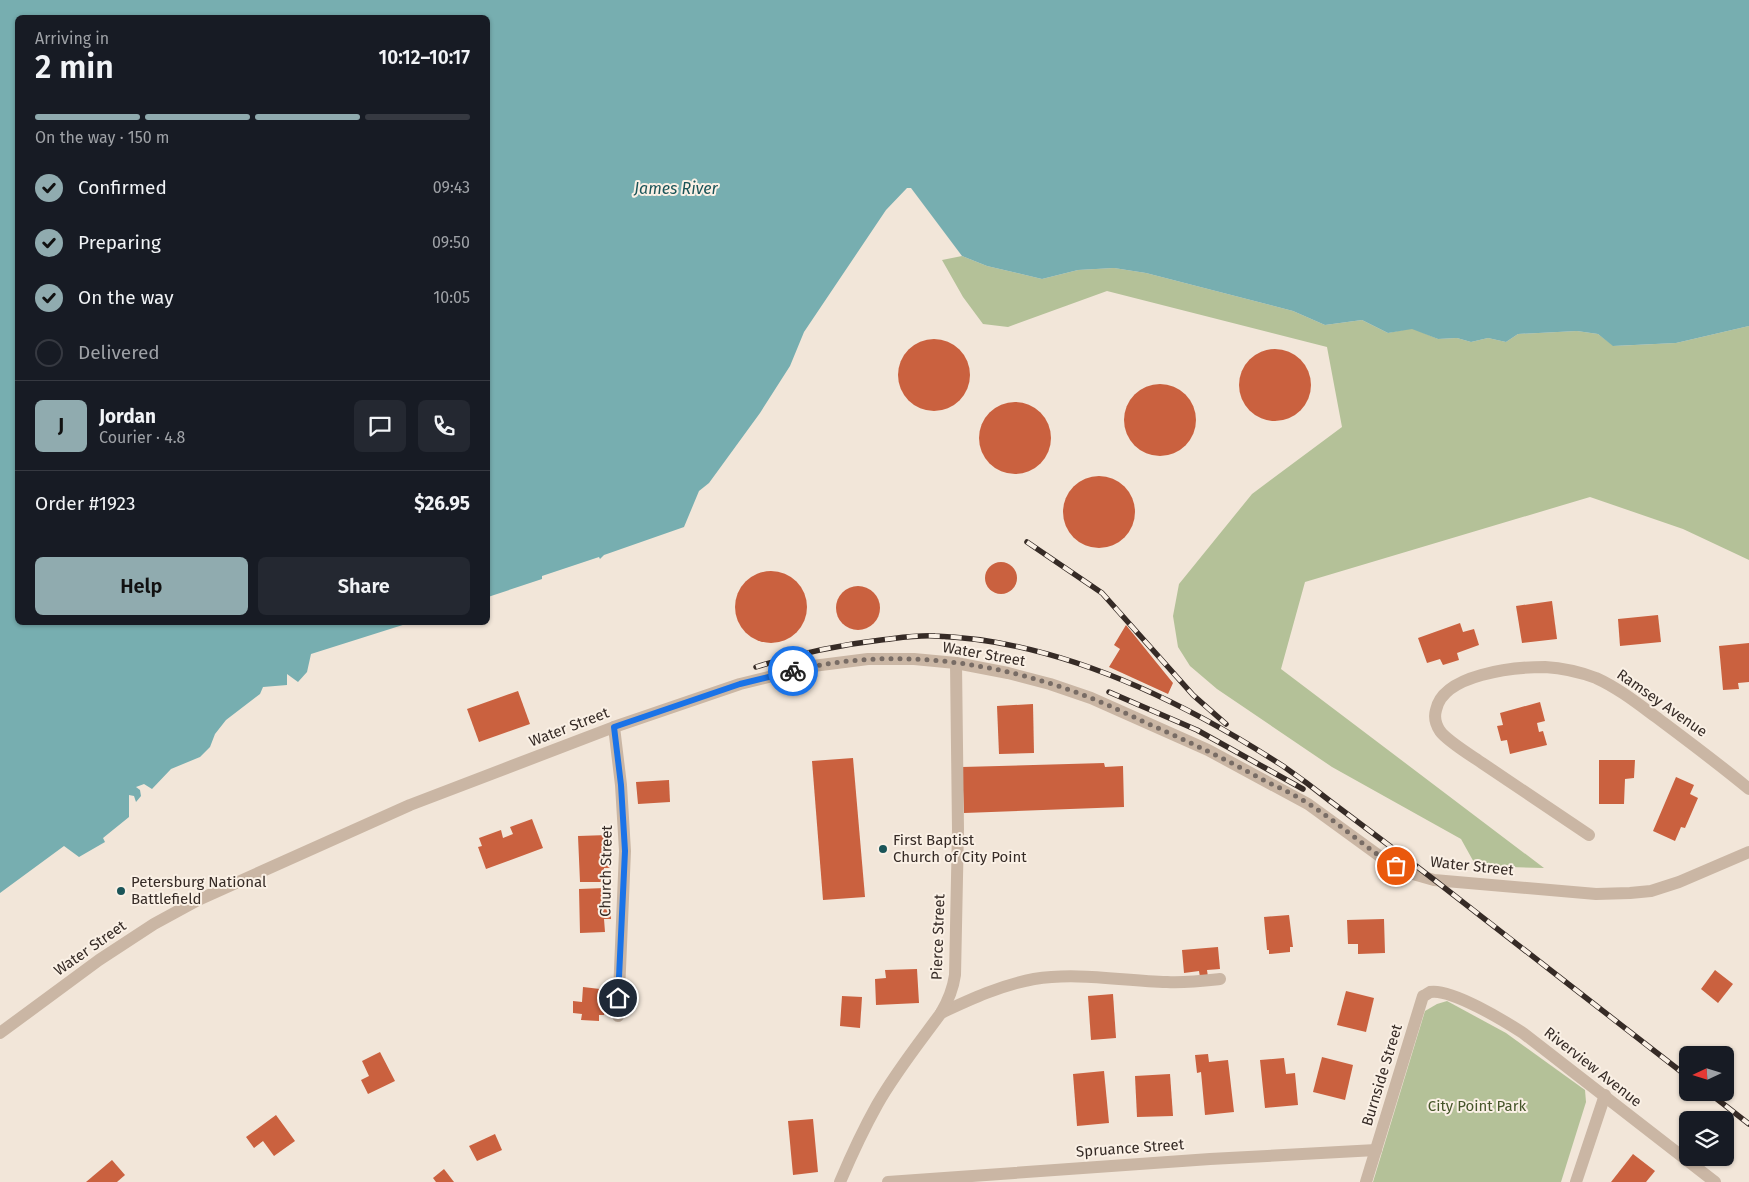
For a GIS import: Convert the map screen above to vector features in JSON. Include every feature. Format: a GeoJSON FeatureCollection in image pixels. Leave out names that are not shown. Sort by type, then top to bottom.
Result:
{"type":"FeatureCollection","features":[{"type":"Feature","properties":{"kind":"street","name":"Water Street"},"geometry":{"type":"LineString","coordinates":[[0,1033],[99,960],[154,924],[198,900],[410,805],[614,727],[740,684],[813,666],[868,659],[914,659],[956,663],[1008,673],[1050,684],[1090,698],[1208,750],[1308,804],[1385,860],[1406,872],[1434,880],[1596,894],[1630,893],[1651,891],[1679,882],[1749,852]]}},
{"type":"Feature","properties":{"kind":"street","name":"Pierce Street"},"geometry":{"type":"LineString","coordinates":[[840,1182],[877,1104],[899,1070],[941,1013],[953,986],[955,975],[958,829],[956,663]]}},
{"type":"Feature","properties":{"kind":"street","name":"Ramsey Avenue"},"geometry":{"type":"LineString","coordinates":[[1589,835],[1469,754],[1440,732],[1436,724],[1435,714],[1437,702],[1442,694],[1464,681],[1483,674],[1508,670],[1545,668],[1571,671],[1588,676],[1620,690],[1714,760],[1749,789]]}},
{"type":"Feature","properties":{"kind":"street","name":"Church Street"},"geometry":{"type":"LineString","coordinates":[[614,727],[621,785],[625,851],[618,1016]]}},
{"type":"Feature","properties":{"kind":"street"},"geometry":{"type":"LineString","coordinates":[[941,1013],[975,997],[1011,984],[1034,979],[1090,977],[1190,982],[1220,979]]}},
{"type":"Feature","properties":{"kind":"street","name":"Burnside Street"},"geometry":{"type":"LineString","coordinates":[[1366,1182],[1423,996],[1430,992],[1442,993]]}},
{"type":"Feature","properties":{"kind":"street","name":"Riverview Avenue"},"geometry":{"type":"LineString","coordinates":[[1442,993],[1468,1002],[1499,1017],[1523,1033],[1715,1182]]}},
{"type":"Feature","properties":{"kind":"street"},"geometry":{"type":"LineString","coordinates":[[1576,1182],[1605,1095]]}},
{"type":"Feature","properties":{"kind":"street","name":"Spruance Street"},"geometry":{"type":"LineString","coordinates":[[888,1182],[1210,1159],[1376,1150]]}},
{"type":"Feature","properties":{"kind":"green space"},"geometry":{"type":"Polygon","coordinates":[[[962,256],[987,266],[1042,279],[1078,270],[1114,268],[1146,273],[1293,311],[1325,325],[1362,320],[1388,333],[1412,328],[1438,339],[1457,338],[1471,342],[1488,338],[1506,342],[1518,334],[1577,331],[1598,334],[1614,346],[1676,343],[1749,326],[1749,560],[1683,529],[1590,497],[1305,582],[1281,669],[1544,868],[1476,866],[1461,839],[1332,767],[1217,689],[1190,666],[1178,647],[1173,616],[1179,584],[1252,494],[1342,427],[1327,347],[1107,291],[1008,327],[983,324],[963,297],[942,260],[962,256]]]}},
{"type":"Feature","properties":{"kind":"green space","name":"City Point Park"},"geometry":{"type":"Polygon","coordinates":[[[1447,1001],[1506,1033],[1585,1090],[1586,1102],[1561,1182],[1373,1182],[1425,1011],[1447,1001]]]}},
{"type":"Feature","properties":{"kind":"water","name":"James River"},"geometry":{"type":"Polygon","coordinates":[[[0,0],[1749,0],[1749,326],[1676,343],[1613,346],[1598,334],[1577,331],[1518,334],[1506,342],[1488,338],[1471,342],[1457,338],[1438,339],[1412,329],[1388,333],[1362,320],[1325,325],[1293,311],[1146,273],[1114,268],[1078,270],[1042,279],[987,266],[962,256],[911,188],[907,188],[886,210],[804,332],[790,366],[760,413],[709,483],[699,491],[684,527],[604,555],[600,559],[599,557],[542,576],[542,579],[490,596],[490,15],[15,15],[15,625],[403,625],[311,654],[307,672],[298,682],[287,674],[287,685],[263,687],[260,694],[226,720],[215,734],[210,747],[200,757],[171,769],[152,789],[144,784],[136,787],[140,790],[141,796],[136,802],[134,796],[129,795],[129,817],[103,838],[105,842],[79,857],[64,846],[0,893],[0,0]]]}},
{"type":"Feature","properties":{"kind":"building"},"geometry":{"type":"Polygon","coordinates":[[[934,339],[954,345],[964,355],[970,375],[964,395],[954,405],[934,411],[914,405],[904,395],[898,375],[904,355],[914,345],[934,339]]]}},
{"type":"Feature","properties":{"kind":"building"},"geometry":{"type":"Polygon","coordinates":[[[1275,349],[1295,355],[1305,365],[1311,385],[1305,405],[1295,415],[1275,421],[1255,415],[1245,405],[1239,385],[1245,365],[1255,355],[1275,349]]]}},
{"type":"Feature","properties":{"kind":"building"},"geometry":{"type":"Polygon","coordinates":[[[1160,384],[1180,390],[1190,400],[1196,420],[1190,440],[1180,450],[1160,456],[1140,450],[1130,440],[1124,420],[1130,400],[1140,390],[1160,384]]]}},
{"type":"Feature","properties":{"kind":"building"},"geometry":{"type":"Polygon","coordinates":[[[1015,402],[1035,408],[1045,418],[1051,438],[1045,458],[1035,468],[1015,474],[995,468],[985,458],[979,438],[985,418],[995,408],[1015,402]]]}},
{"type":"Feature","properties":{"kind":"building"},"geometry":{"type":"Polygon","coordinates":[[[1099,476],[1119,482],[1129,492],[1135,512],[1129,532],[1119,542],[1099,548],[1079,542],[1069,532],[1063,512],[1069,492],[1079,482],[1099,476]]]}},
{"type":"Feature","properties":{"kind":"building"},"geometry":{"type":"Polygon","coordinates":[[[1001,562],[1013,566],[1017,578],[1013,590],[1001,594],[989,590],[985,578],[989,566],[1001,562]]]}},
{"type":"Feature","properties":{"kind":"building"},"geometry":{"type":"Polygon","coordinates":[[[771,571],[791,577],[801,587],[807,607],[801,627],[791,637],[771,643],[751,637],[741,627],[735,607],[741,587],[751,577],[771,571]]]}},
{"type":"Feature","properties":{"kind":"building"},"geometry":{"type":"Polygon","coordinates":[[[862,586],[874,592],[879,599],[879,617],[874,624],[867,629],[854,630],[846,627],[839,620],[836,604],[839,596],[846,589],[862,586]]]}},
{"type":"Feature","properties":{"kind":"building"},"geometry":{"type":"Polygon","coordinates":[[[1552,601],[1557,639],[1522,643],[1516,606],[1552,601]]]}},
{"type":"Feature","properties":{"kind":"building"},"geometry":{"type":"Polygon","coordinates":[[[1658,615],[1661,642],[1620,646],[1618,619],[1658,615]]]}},
{"type":"Feature","properties":{"kind":"building"},"geometry":{"type":"Polygon","coordinates":[[[1460,623],[1463,632],[1474,629],[1479,645],[1457,653],[1459,660],[1443,665],[1440,659],[1427,663],[1418,638],[1460,623]]]}},
{"type":"Feature","properties":{"kind":"building"},"geometry":{"type":"Polygon","coordinates":[[[1126,625],[1173,683],[1168,694],[1109,667],[1120,649],[1114,645],[1126,625]]]}},
{"type":"Feature","properties":{"kind":"building"},"geometry":{"type":"Polygon","coordinates":[[[1749,643],[1749,682],[1738,683],[1739,689],[1723,690],[1719,646],[1749,643]]]}},
{"type":"Feature","properties":{"kind":"building"},"geometry":{"type":"Polygon","coordinates":[[[518,691],[530,724],[479,742],[467,709],[518,691]]]}},
{"type":"Feature","properties":{"kind":"building"},"geometry":{"type":"Polygon","coordinates":[[[1540,702],[1545,721],[1537,723],[1539,732],[1543,731],[1547,745],[1510,754],[1507,740],[1501,741],[1497,726],[1503,725],[1500,713],[1540,702]]]}},
{"type":"Feature","properties":{"kind":"building"},"geometry":{"type":"Polygon","coordinates":[[[1033,704],[1034,753],[999,754],[997,706],[1033,704]]]}},
{"type":"Feature","properties":{"kind":"building"},"geometry":{"type":"Polygon","coordinates":[[[853,758],[865,897],[823,900],[812,761],[853,758]]]}},
{"type":"Feature","properties":{"kind":"building"},"geometry":{"type":"Polygon","coordinates":[[[1599,760],[1635,760],[1634,778],[1625,779],[1624,804],[1599,804],[1599,760]]]}},
{"type":"Feature","properties":{"kind":"building"},"geometry":{"type":"Polygon","coordinates":[[[1104,763],[1105,767],[1123,766],[1124,807],[964,813],[962,767],[1104,763]]]}},
{"type":"Feature","properties":{"kind":"building"},"geometry":{"type":"Polygon","coordinates":[[[1676,777],[1694,785],[1690,794],[1698,798],[1685,828],[1681,827],[1675,841],[1653,831],[1676,777]]]}},
{"type":"Feature","properties":{"kind":"building"},"geometry":{"type":"Polygon","coordinates":[[[669,780],[670,802],[638,804],[636,782],[669,780]]]}},
{"type":"Feature","properties":{"kind":"building"},"geometry":{"type":"Polygon","coordinates":[[[532,819],[543,848],[486,869],[478,847],[482,846],[479,838],[501,830],[503,838],[513,834],[510,827],[532,819]]]}},
{"type":"Feature","properties":{"kind":"building"},"geometry":{"type":"Polygon","coordinates":[[[608,835],[610,868],[604,868],[604,882],[580,882],[578,836],[608,835]]]}},
{"type":"Feature","properties":{"kind":"building"},"geometry":{"type":"Polygon","coordinates":[[[605,888],[605,902],[610,901],[611,919],[604,919],[605,932],[580,933],[579,889],[605,888]]]}},
{"type":"Feature","properties":{"kind":"building"},"geometry":{"type":"Polygon","coordinates":[[[1289,915],[1293,947],[1290,947],[1290,952],[1269,954],[1264,917],[1289,915]]]}},
{"type":"Feature","properties":{"kind":"building"},"geometry":{"type":"Polygon","coordinates":[[[1384,919],[1385,953],[1358,954],[1358,944],[1348,944],[1347,920],[1384,919]]]}},
{"type":"Feature","properties":{"kind":"building"},"geometry":{"type":"Polygon","coordinates":[[[1218,947],[1220,969],[1207,970],[1208,977],[1200,977],[1199,971],[1184,973],[1182,950],[1218,947]]]}},
{"type":"Feature","properties":{"kind":"building"},"geometry":{"type":"Polygon","coordinates":[[[917,969],[919,1003],[876,1005],[875,979],[886,978],[885,970],[917,969]]]}},
{"type":"Feature","properties":{"kind":"building"},"geometry":{"type":"Polygon","coordinates":[[[1715,970],[1733,984],[1718,1003],[1701,989],[1715,970]]]}},
{"type":"Feature","properties":{"kind":"building"},"geometry":{"type":"Polygon","coordinates":[[[583,987],[600,989],[600,994],[606,994],[604,1015],[599,1015],[599,1021],[581,1020],[582,1014],[573,1013],[573,1001],[582,1002],[583,987]]]}},
{"type":"Feature","properties":{"kind":"building"},"geometry":{"type":"Polygon","coordinates":[[[1346,991],[1374,998],[1366,1032],[1337,1025],[1346,991]]]}},
{"type":"Feature","properties":{"kind":"building"},"geometry":{"type":"Polygon","coordinates":[[[1113,994],[1116,1038],[1091,1040],[1088,996],[1113,994]]]}},
{"type":"Feature","properties":{"kind":"building"},"geometry":{"type":"Polygon","coordinates":[[[842,996],[862,997],[860,1028],[840,1026],[842,996]]]}},
{"type":"Feature","properties":{"kind":"building"},"geometry":{"type":"Polygon","coordinates":[[[380,1052],[395,1081],[368,1094],[361,1080],[369,1076],[362,1061],[380,1052]]]}},
{"type":"Feature","properties":{"kind":"building"},"geometry":{"type":"Polygon","coordinates":[[[1208,1054],[1209,1062],[1228,1060],[1234,1112],[1205,1115],[1201,1072],[1197,1073],[1195,1055],[1208,1054]]]}},
{"type":"Feature","properties":{"kind":"building"},"geometry":{"type":"Polygon","coordinates":[[[1322,1057],[1353,1065],[1345,1100],[1313,1092],[1322,1057]]]}},
{"type":"Feature","properties":{"kind":"building"},"geometry":{"type":"Polygon","coordinates":[[[1284,1058],[1286,1074],[1295,1073],[1298,1105],[1265,1108],[1260,1060],[1284,1058]]]}},
{"type":"Feature","properties":{"kind":"building"},"geometry":{"type":"Polygon","coordinates":[[[1104,1071],[1109,1123],[1077,1126],[1073,1074],[1104,1071]]]}},
{"type":"Feature","properties":{"kind":"building"},"geometry":{"type":"Polygon","coordinates":[[[1170,1074],[1173,1116],[1137,1117],[1135,1076],[1170,1074]]]}},
{"type":"Feature","properties":{"kind":"building"},"geometry":{"type":"Polygon","coordinates":[[[276,1115],[295,1141],[274,1156],[263,1141],[254,1148],[246,1137],[276,1115]]]}},
{"type":"Feature","properties":{"kind":"building"},"geometry":{"type":"Polygon","coordinates":[[[813,1119],[818,1172],[793,1175],[788,1121],[813,1119]]]}},
{"type":"Feature","properties":{"kind":"building"},"geometry":{"type":"Polygon","coordinates":[[[495,1134],[502,1150],[477,1161],[469,1146],[495,1134]]]}},
{"type":"Feature","properties":{"kind":"building"},"geometry":{"type":"Polygon","coordinates":[[[1633,1154],[1655,1171],[1646,1182],[1611,1182],[1633,1154]]]}},
{"type":"Feature","properties":{"kind":"building"},"geometry":{"type":"Polygon","coordinates":[[[112,1160],[125,1175],[117,1182],[86,1182],[112,1160]]]}},
{"type":"Feature","properties":{"kind":"building"},"geometry":{"type":"Polygon","coordinates":[[[444,1169],[454,1182],[436,1182],[433,1178],[444,1169]]]}},
{"type":"Feature","properties":{"kind":"railway"},"geometry":{"type":"LineString","coordinates":[[1027,542],[1102,593],[1193,695],[1226,724]]}},
{"type":"Feature","properties":{"kind":"railway"},"geometry":{"type":"LineString","coordinates":[[756,667],[802,654],[849,644],[908,637],[935,636],[981,640],[1027,649],[1072,661],[1117,678],[1203,718],[1295,774],[1679,1070]]}},
{"type":"Feature","properties":{"kind":"railway"},"geometry":{"type":"LineString","coordinates":[[1109,692],[1197,730],[1303,789]]}},
{"type":"Feature","properties":{"kind":"railway"},"geometry":{"type":"LineString","coordinates":[[1720,1101],[1749,1124]]}},
{"type":"Feature","properties":{"kind":"way so far"},"geometry":{"type":"LineString","coordinates":[[793,671],[813,666],[868,659],[914,659],[956,663],[1008,673],[1050,684],[1090,698],[1208,750],[1308,804],[1396,866]]}},
{"type":"Feature","properties":{"kind":"place","name":"First Baptist Church of City Point"},"geometry":{"type":"Point","coordinates":[883,849]}},
{"type":"Feature","properties":{"kind":"place","name":"Petersburg National Battlefield"},"geometry":{"type":"Point","coordinates":[121,891]}},
{"type":"Feature","properties":{"kind":"route"},"geometry":{"type":"LineString","coordinates":[[618,998],[625,851],[621,785],[614,727],[740,684],[793,671]]}}]}
